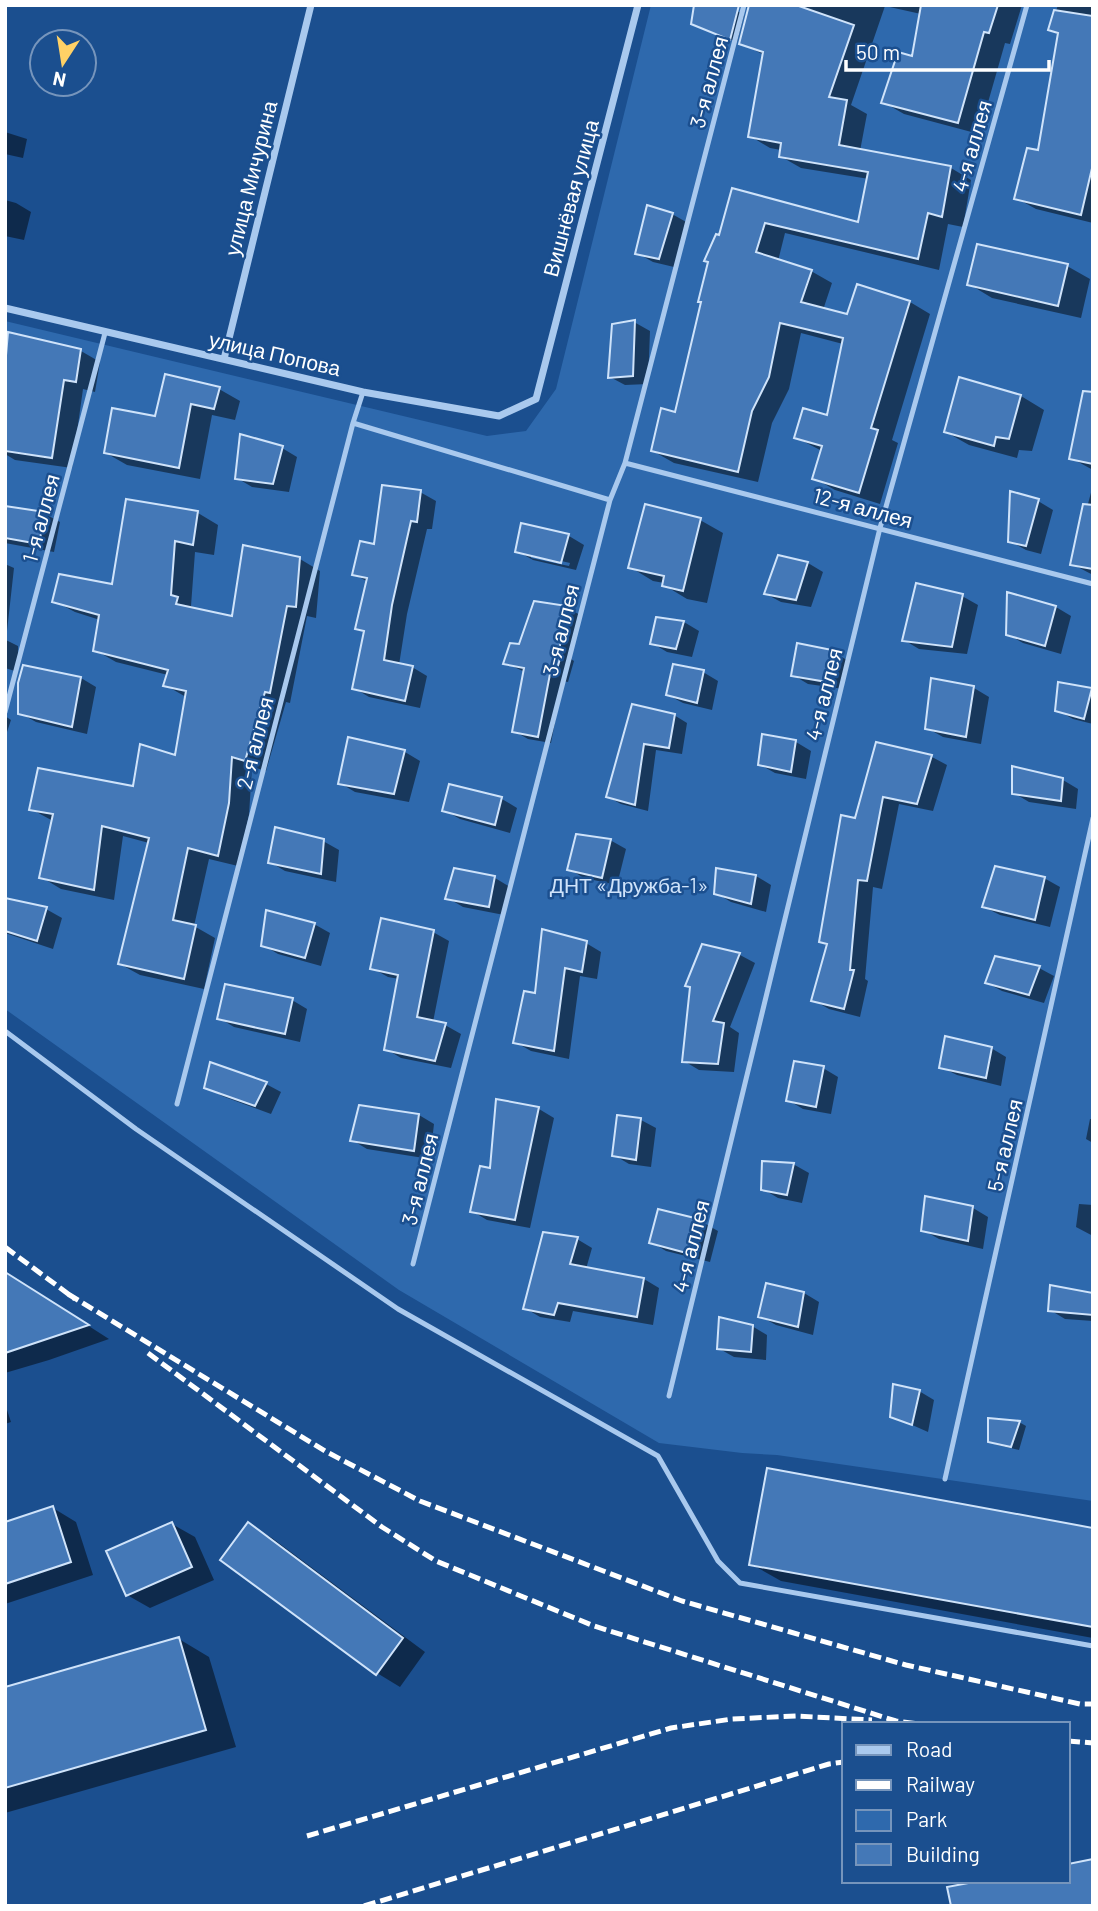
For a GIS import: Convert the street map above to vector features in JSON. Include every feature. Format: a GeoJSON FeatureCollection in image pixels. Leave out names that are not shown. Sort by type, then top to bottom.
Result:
{"type":"FeatureCollection","features":[{"type":"Feature","properties":{"kind":"street","name":"улица Мичурина"},"geometry":{"type":"LineString","coordinates":[[224,359],[311,5]]}},
{"type":"Feature","properties":{"kind":"street","name":"Вишнёвая улица"},"geometry":{"type":"LineString","coordinates":[[536,399],[638,5]]}},
{"type":"Feature","properties":{"kind":"street","name":"улица Попова"},"geometry":{"type":"LineString","coordinates":[[5,308],[363,392],[499,416],[536,399]]}},
{"type":"Feature","properties":{"kind":"lane","name":"3-я аллея"},"geometry":{"type":"LineString","coordinates":[[413,1264],[610,500],[625,463],[744,5]]}},
{"type":"Feature","properties":{"kind":"lane","name":"4-я аллея"},"geometry":{"type":"LineString","coordinates":[[669,1396],[880,528],[1027,5]]}},
{"type":"Feature","properties":{"kind":"lane","name":"1-я аллея"},"geometry":{"type":"LineString","coordinates":[[5,712],[105,333]]}},
{"type":"Feature","properties":{"kind":"lane","name":"2-я аллея"},"geometry":{"type":"LineString","coordinates":[[177,1104],[363,392]]}},
{"type":"Feature","properties":{"kind":"lane"},"geometry":{"type":"LineString","coordinates":[[353,423],[610,500]]}},
{"type":"Feature","properties":{"kind":"lane","name":"12-я аллея"},"geometry":{"type":"LineString","coordinates":[[625,463],[1093,584]]}},
{"type":"Feature","properties":{"kind":"lane","name":"5-я аллея"},"geometry":{"type":"LineString","coordinates":[[945,1479],[1093,818]]}},
{"type":"Feature","properties":{"kind":"lane"},"geometry":{"type":"LineString","coordinates":[[5,1031],[136,1129],[398,1309],[658,1456],[718,1561],[740,1583],[1093,1646]]}},
{"type":"Feature","properties":{"kind":"green space","name":"ДНТ «Дружба-1»"},"geometry":{"type":"Polygon","coordinates":[[[651,5],[1093,5],[1093,1501],[777,1455],[659,1443],[399,1290],[5,1009],[5,321],[487,436],[526,431],[556,389],[651,5]]]}},
{"type":"Feature","properties":{"kind":"building"},"geometry":{"type":"Polygon","coordinates":[[[694,5],[739,5],[730,40],[691,24],[694,5]]]}},
{"type":"Feature","properties":{"kind":"building"},"geometry":{"type":"Polygon","coordinates":[[[749,5],[796,5],[854,25],[829,97],[847,100],[839,145],[951,166],[942,217],[928,213],[918,259],[765,223],[756,252],[812,270],[801,302],[847,314],[857,284],[910,301],[871,428],[878,430],[859,493],[812,479],[822,446],[794,438],[803,408],[827,415],[843,338],[780,323],[769,377],[752,411],[738,472],[651,451],[661,408],[675,412],[701,302],[698,302],[708,262],[704,261],[716,234],[719,235],[732,188],[858,222],[868,172],[779,157],[781,143],[748,137],[763,52],[739,44],[749,5]]]}},
{"type":"Feature","properties":{"kind":"building"},"geometry":{"type":"Polygon","coordinates":[[[921,5],[998,5],[989,33],[984,32],[958,123],[881,103],[898,52],[912,56],[921,5]]]}},
{"type":"Feature","properties":{"kind":"building"},"geometry":{"type":"Polygon","coordinates":[[[1054,10],[1093,16],[1093,164],[1081,215],[1014,199],[1027,148],[1038,150],[1058,33],[1048,30],[1054,10]]]}},
{"type":"Feature","properties":{"kind":"building"},"geometry":{"type":"Polygon","coordinates":[[[647,205],[673,213],[659,259],[635,254],[647,205]]]}},
{"type":"Feature","properties":{"kind":"building"},"geometry":{"type":"Polygon","coordinates":[[[977,244],[1068,264],[1058,306],[967,285],[977,244]]]}},
{"type":"Feature","properties":{"kind":"building"},"geometry":{"type":"Polygon","coordinates":[[[635,320],[633,376],[608,378],[612,324],[635,320]]]}},
{"type":"Feature","properties":{"kind":"building"},"geometry":{"type":"Polygon","coordinates":[[[8,332],[81,349],[76,382],[64,380],[52,458],[5,451],[5,367],[8,332]]]}},
{"type":"Feature","properties":{"kind":"building"},"geometry":{"type":"Polygon","coordinates":[[[165,374],[220,387],[214,409],[191,404],[179,468],[104,453],[112,408],[155,416],[165,374]]]}},
{"type":"Feature","properties":{"kind":"building"},"geometry":{"type":"Polygon","coordinates":[[[959,377],[1021,395],[1009,439],[996,437],[994,446],[944,432],[959,377]]]}},
{"type":"Feature","properties":{"kind":"building"},"geometry":{"type":"Polygon","coordinates":[[[1083,391],[1093,392],[1093,464],[1069,459],[1083,391]]]}},
{"type":"Feature","properties":{"kind":"building"},"geometry":{"type":"Polygon","coordinates":[[[240,434],[283,446],[273,484],[235,479],[240,434]]]}},
{"type":"Feature","properties":{"kind":"building"},"geometry":{"type":"Polygon","coordinates":[[[382,485],[421,490],[417,522],[411,521],[392,605],[384,660],[413,666],[405,701],[352,689],[364,631],[355,629],[367,578],[352,575],[360,541],[374,544],[382,485]]]}},
{"type":"Feature","properties":{"kind":"building"},"geometry":{"type":"Polygon","coordinates":[[[1010,491],[1039,499],[1026,546],[1008,542],[1010,491]]]}},
{"type":"Feature","properties":{"kind":"building"},"geometry":{"type":"Polygon","coordinates":[[[126,499],[198,511],[193,545],[175,541],[171,595],[178,597],[176,604],[232,616],[243,545],[300,557],[296,607],[287,606],[270,693],[265,692],[245,761],[232,757],[229,803],[218,856],[188,848],[173,920],[196,925],[184,979],[118,964],[149,838],[102,826],[94,890],[39,878],[53,814],[29,810],[38,768],[133,786],[140,744],[175,755],[186,691],[163,686],[168,670],[93,651],[99,615],[52,602],[59,574],[112,584],[126,499]]]}},
{"type":"Feature","properties":{"kind":"building"},"geometry":{"type":"Polygon","coordinates":[[[645,504],[701,518],[683,591],[662,586],[664,576],[628,568],[645,504]]]}},
{"type":"Feature","properties":{"kind":"building"},"geometry":{"type":"Polygon","coordinates":[[[1083,504],[1093,505],[1093,569],[1070,565],[1083,504]]]}},
{"type":"Feature","properties":{"kind":"building"},"geometry":{"type":"Polygon","coordinates":[[[5,506],[45,512],[39,544],[5,538],[5,506]]]}},
{"type":"Feature","properties":{"kind":"building"},"geometry":{"type":"Polygon","coordinates":[[[521,523],[569,534],[561,563],[515,552],[521,523]]]}},
{"type":"Feature","properties":{"kind":"building"},"geometry":{"type":"Polygon","coordinates":[[[778,555],[808,562],[796,600],[764,594],[778,555]]]}},
{"type":"Feature","properties":{"kind":"building"},"geometry":{"type":"Polygon","coordinates":[[[916,583],[963,594],[952,647],[902,641],[916,583]]]}},
{"type":"Feature","properties":{"kind":"building"},"geometry":{"type":"Polygon","coordinates":[[[1007,592],[1056,606],[1045,646],[1006,635],[1007,592]]]}},
{"type":"Feature","properties":{"kind":"building"},"geometry":{"type":"Polygon","coordinates":[[[534,601],[567,606],[559,651],[562,652],[555,676],[550,674],[538,737],[512,732],[524,668],[503,664],[510,643],[519,644],[534,601]]]}},
{"type":"Feature","properties":{"kind":"building"},"geometry":{"type":"Polygon","coordinates":[[[656,617],[684,621],[676,649],[650,644],[656,617]]]}},
{"type":"Feature","properties":{"kind":"building"},"geometry":{"type":"Polygon","coordinates":[[[797,643],[832,650],[827,682],[791,676],[797,643]]]}},
{"type":"Feature","properties":{"kind":"building"},"geometry":{"type":"Polygon","coordinates":[[[673,664],[704,670],[697,703],[666,695],[673,664]]]}},
{"type":"Feature","properties":{"kind":"building"},"geometry":{"type":"Polygon","coordinates":[[[23,665],[81,677],[72,727],[18,714],[18,683],[23,665]]]}},
{"type":"Feature","properties":{"kind":"building"},"geometry":{"type":"Polygon","coordinates":[[[931,678],[974,686],[966,737],[925,729],[931,678]]]}},
{"type":"Feature","properties":{"kind":"building"},"geometry":{"type":"Polygon","coordinates":[[[1058,682],[1092,688],[1084,719],[1055,711],[1058,682]]]}},
{"type":"Feature","properties":{"kind":"building"},"geometry":{"type":"Polygon","coordinates":[[[632,704],[675,714],[669,748],[644,744],[635,805],[606,797],[632,704]]]}},
{"type":"Feature","properties":{"kind":"building"},"geometry":{"type":"Polygon","coordinates":[[[762,734],[796,740],[791,772],[758,765],[762,734]]]}},
{"type":"Feature","properties":{"kind":"building"},"geometry":{"type":"Polygon","coordinates":[[[348,737],[405,750],[394,794],[338,784],[348,737]]]}},
{"type":"Feature","properties":{"kind":"building"},"geometry":{"type":"Polygon","coordinates":[[[876,742],[932,755],[917,804],[883,797],[867,881],[858,880],[850,970],[854,970],[844,1009],[811,1001],[827,944],[819,942],[841,815],[855,818],[876,742]]]}},
{"type":"Feature","properties":{"kind":"building"},"geometry":{"type":"Polygon","coordinates":[[[1012,766],[1063,778],[1061,801],[1012,794],[1012,766]]]}},
{"type":"Feature","properties":{"kind":"building"},"geometry":{"type":"Polygon","coordinates":[[[449,784],[502,797],[495,825],[442,811],[449,784]]]}},
{"type":"Feature","properties":{"kind":"building"},"geometry":{"type":"Polygon","coordinates":[[[275,827],[324,839],[321,874],[268,863],[275,827]]]}},
{"type":"Feature","properties":{"kind":"building"},"geometry":{"type":"Polygon","coordinates":[[[576,834],[611,839],[602,878],[567,870],[576,834]]]}},
{"type":"Feature","properties":{"kind":"building"},"geometry":{"type":"Polygon","coordinates":[[[995,866],[1045,877],[1035,920],[982,907],[995,866]]]}},
{"type":"Feature","properties":{"kind":"building"},"geometry":{"type":"Polygon","coordinates":[[[454,868],[495,876],[489,907],[445,899],[454,868]]]}},
{"type":"Feature","properties":{"kind":"building"},"geometry":{"type":"Polygon","coordinates":[[[716,868],[756,875],[751,904],[714,894],[716,868]]]}},
{"type":"Feature","properties":{"kind":"building"},"geometry":{"type":"Polygon","coordinates":[[[5,898],[47,907],[37,941],[5,931],[5,898]]]}},
{"type":"Feature","properties":{"kind":"building"},"geometry":{"type":"Polygon","coordinates":[[[266,910],[315,923],[305,958],[261,946],[266,910]]]}},
{"type":"Feature","properties":{"kind":"building"},"geometry":{"type":"Polygon","coordinates":[[[381,918],[434,930],[417,1017],[446,1023],[435,1061],[384,1050],[398,975],[370,969],[381,918]]]}},
{"type":"Feature","properties":{"kind":"building"},"geometry":{"type":"Polygon","coordinates":[[[542,929],[587,941],[582,972],[565,968],[554,1051],[513,1043],[524,991],[535,993],[542,929]]]}},
{"type":"Feature","properties":{"kind":"building"},"geometry":{"type":"Polygon","coordinates":[[[702,944],[740,953],[713,1021],[724,1023],[718,1064],[682,1062],[690,987],[685,986],[702,944]]]}},
{"type":"Feature","properties":{"kind":"building"},"geometry":{"type":"Polygon","coordinates":[[[995,956],[1040,966],[1029,995],[985,983],[995,956]]]}},
{"type":"Feature","properties":{"kind":"building"},"geometry":{"type":"Polygon","coordinates":[[[225,984],[293,998],[285,1034],[217,1019],[225,984]]]}},
{"type":"Feature","properties":{"kind":"building"},"geometry":{"type":"Polygon","coordinates":[[[945,1036],[992,1047],[986,1078],[939,1068],[945,1036]]]}},
{"type":"Feature","properties":{"kind":"building"},"geometry":{"type":"Polygon","coordinates":[[[794,1061],[824,1066],[816,1107],[786,1101],[794,1061]]]}},
{"type":"Feature","properties":{"kind":"building"},"geometry":{"type":"Polygon","coordinates":[[[210,1062],[267,1082],[255,1106],[204,1088],[210,1062]]]}},
{"type":"Feature","properties":{"kind":"building"},"geometry":{"type":"Polygon","coordinates":[[[496,1099],[539,1107],[515,1220],[470,1212],[480,1166],[490,1168],[496,1099]]]}},
{"type":"Feature","properties":{"kind":"building"},"geometry":{"type":"Polygon","coordinates":[[[359,1105],[419,1114],[414,1151],[350,1141],[359,1105]]]}},
{"type":"Feature","properties":{"kind":"building"},"geometry":{"type":"Polygon","coordinates":[[[617,1115],[641,1118],[636,1160],[612,1156],[617,1115]]]}},
{"type":"Feature","properties":{"kind":"building"},"geometry":{"type":"Polygon","coordinates":[[[762,1161],[794,1163],[787,1195],[761,1190],[762,1161]]]}},
{"type":"Feature","properties":{"kind":"building"},"geometry":{"type":"Polygon","coordinates":[[[925,1196],[973,1206],[968,1241],[921,1231],[925,1196]]]}},
{"type":"Feature","properties":{"kind":"building"},"geometry":{"type":"Polygon","coordinates":[[[658,1209],[703,1220],[694,1255],[649,1243],[658,1209]]]}},
{"type":"Feature","properties":{"kind":"building"},"geometry":{"type":"Polygon","coordinates":[[[543,1232],[578,1237],[570,1264],[644,1278],[637,1317],[558,1303],[554,1315],[523,1309],[543,1232]]]}},
{"type":"Feature","properties":{"kind":"building"},"geometry":{"type":"Polygon","coordinates":[[[5,1272],[89,1325],[5,1353],[5,1272]]]}},
{"type":"Feature","properties":{"kind":"building"},"geometry":{"type":"Polygon","coordinates":[[[766,1283],[804,1292],[798,1327],[758,1317],[766,1283]]]}},
{"type":"Feature","properties":{"kind":"building"},"geometry":{"type":"Polygon","coordinates":[[[1050,1285],[1093,1293],[1093,1315],[1048,1311],[1050,1285]]]}},
{"type":"Feature","properties":{"kind":"building"},"geometry":{"type":"Polygon","coordinates":[[[719,1317],[753,1325],[751,1352],[717,1349],[719,1317]]]}},
{"type":"Feature","properties":{"kind":"building"},"geometry":{"type":"Polygon","coordinates":[[[893,1384],[920,1390],[912,1425],[890,1417],[893,1384]]]}},
{"type":"Feature","properties":{"kind":"building"},"geometry":{"type":"Polygon","coordinates":[[[988,1418],[1020,1421],[1011,1447],[988,1442],[988,1418]]]}},
{"type":"Feature","properties":{"kind":"building"},"geometry":{"type":"Polygon","coordinates":[[[767,1468],[1093,1528],[1093,1627],[749,1565],[767,1468]]]}},
{"type":"Feature","properties":{"kind":"building"},"geometry":{"type":"Polygon","coordinates":[[[53,1506],[71,1562],[5,1584],[5,1522],[53,1506]]]}},
{"type":"Feature","properties":{"kind":"building"},"geometry":{"type":"Polygon","coordinates":[[[172,1522],[192,1567],[126,1596],[106,1551],[172,1522]]]}},
{"type":"Feature","properties":{"kind":"building"},"geometry":{"type":"Polygon","coordinates":[[[248,1522],[403,1638],[376,1675],[220,1560],[248,1522]]]}},
{"type":"Feature","properties":{"kind":"building"},"geometry":{"type":"Polygon","coordinates":[[[179,1637],[206,1730],[5,1788],[5,1687],[179,1637]]]}},
{"type":"Feature","properties":{"kind":"building"},"geometry":{"type":"Polygon","coordinates":[[[1093,1859],[1093,1906],[951,1906],[947,1887],[968,1883],[1070,1883],[1070,1864],[1093,1859]]]}},
{"type":"Feature","properties":{"kind":"railway"},"geometry":{"type":"LineString","coordinates":[[5,1247],[75,1299]]}},
{"type":"Feature","properties":{"kind":"railway"},"geometry":{"type":"LineString","coordinates":[[68,1294],[325,1451],[420,1501],[682,1601],[906,1665],[1080,1704],[1093,1704]]}},
{"type":"Feature","properties":{"kind":"railway"},"geometry":{"type":"LineString","coordinates":[[148,1353],[382,1527],[436,1561],[594,1626],[903,1722]]}},
{"type":"Feature","properties":{"kind":"railway"},"geometry":{"type":"LineString","coordinates":[[307,1836],[671,1728],[732,1719],[796,1716],[872,1720]]}},
{"type":"Feature","properties":{"kind":"railway"},"geometry":{"type":"LineString","coordinates":[[1070,1741],[1093,1743]]}},
{"type":"Feature","properties":{"kind":"railway"},"geometry":{"type":"LineString","coordinates":[[364,1906],[842,1762]]}}]}
